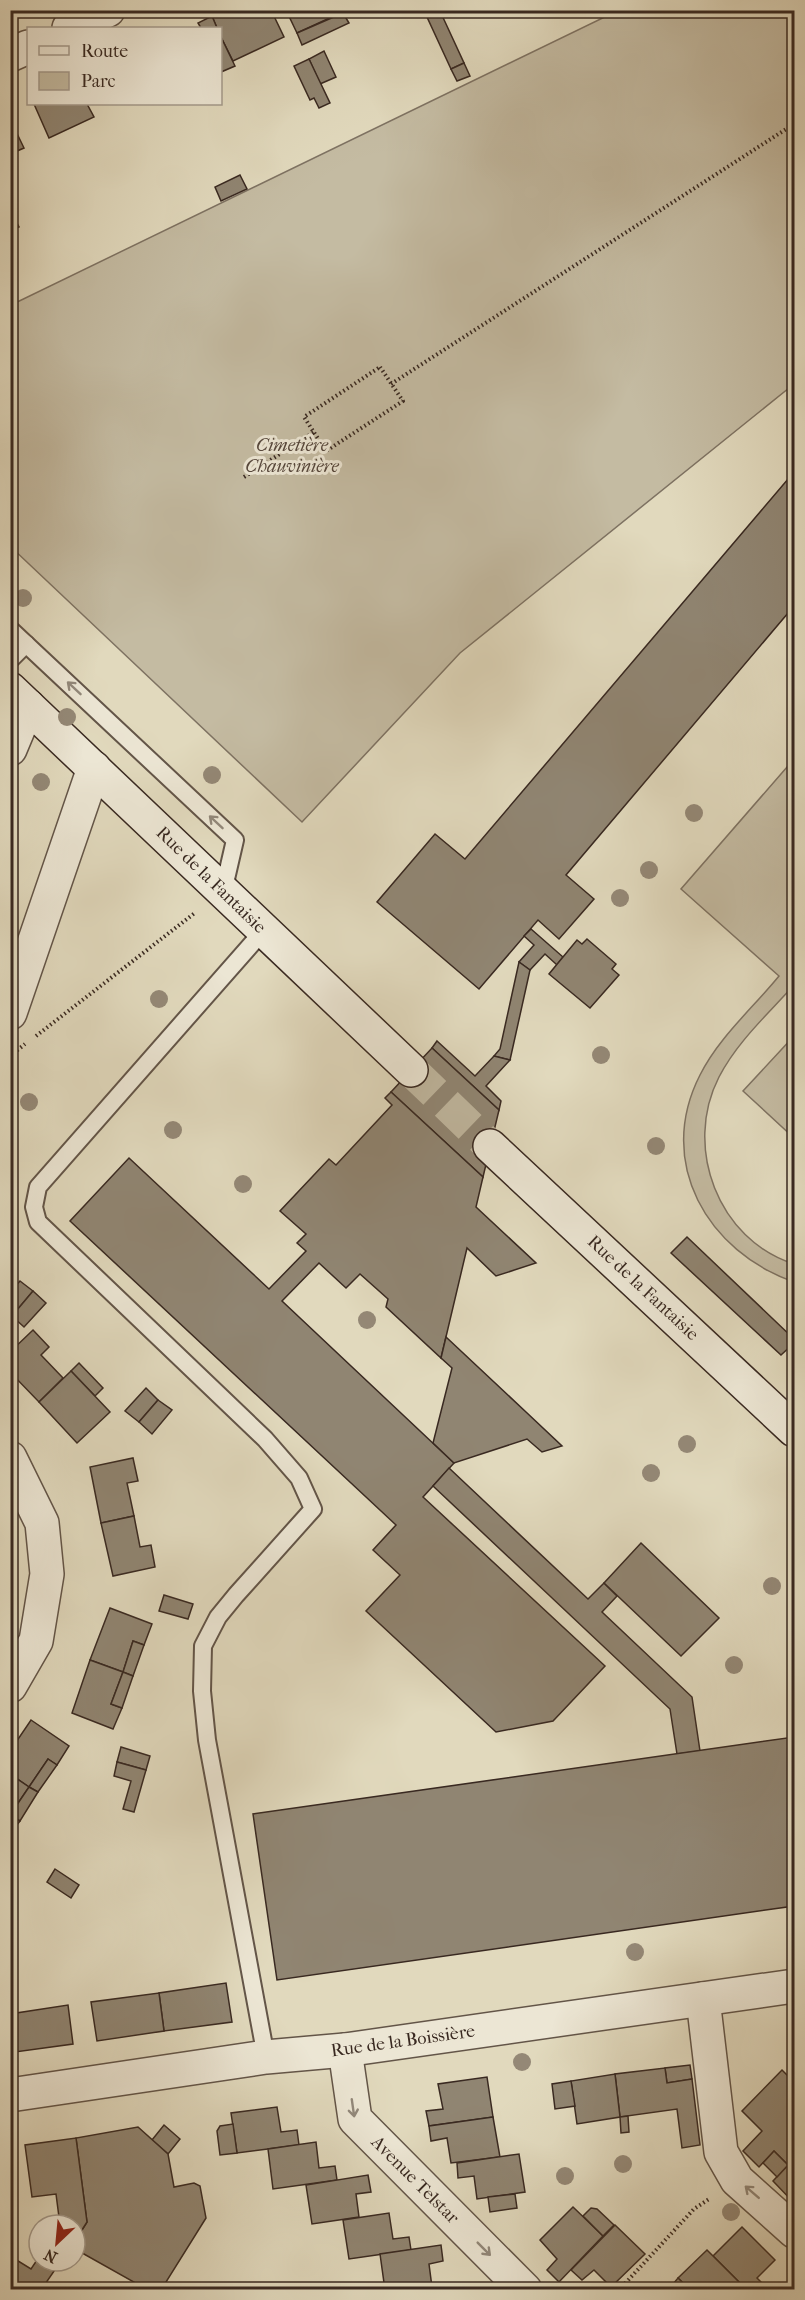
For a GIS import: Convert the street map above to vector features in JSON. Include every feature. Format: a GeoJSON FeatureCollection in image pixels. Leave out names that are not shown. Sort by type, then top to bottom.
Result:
{"type":"FeatureCollection","features":[{"type":"Feature","properties":{"kind":"street"},"geometry":{"type":"LineString","coordinates":[[71,27],[108,10]]}},
{"type":"Feature","properties":{"kind":"street"},"geometry":{"type":"LineString","coordinates":[[10,56],[27,48]]}},
{"type":"Feature","properties":{"kind":"street"},"geometry":{"type":"LineString","coordinates":[[10,749],[19,698]]}},
{"type":"Feature","properties":{"kind":"street","name":"Rue de la Fantaisie"},"geometry":{"type":"LineString","coordinates":[[19,698],[411,1070]]}},
{"type":"Feature","properties":{"kind":"street"},"geometry":{"type":"LineString","coordinates":[[10,1012],[94,768]]}},
{"type":"Feature","properties":{"kind":"street","name":"Rue de la Fantaisie"},"geometry":{"type":"LineString","coordinates":[[490,1146],[795,1430]]}},
{"type":"Feature","properties":{"kind":"street"},"geometry":{"type":"LineString","coordinates":[[10,1458],[42,1523],[47,1574],[36,1641],[10,1686]]}},
{"type":"Feature","properties":{"kind":"street","name":"Rue de la Boissière"},"geometry":{"type":"LineString","coordinates":[[10,2095],[266,2057],[345,2050],[795,1986]]}},
{"type":"Feature","properties":{"kind":"street"},"geometry":{"type":"LineString","coordinates":[[703,1999],[721,2152],[737,2180],[795,2231]]}},
{"type":"Feature","properties":{"kind":"street","name":"Avenue Telstar"},"geometry":{"type":"LineString","coordinates":[[345,2050],[355,2119],[525,2289]]}},
{"type":"Feature","properties":{"kind":"lane"},"geometry":{"type":"LineString","coordinates":[[10,629],[235,840],[223,892]]}},
{"type":"Feature","properties":{"kind":"lane"},"geometry":{"type":"LineString","coordinates":[[10,660],[26,644]]}},
{"type":"Feature","properties":{"kind":"lane"},"geometry":{"type":"LineString","coordinates":[[264,930],[38,1187],[34,1207],[38,1222],[265,1439],[299,1478],[314,1509],[218,1617],[203,1646],[202,1691],[207,1740],[266,2057]]}},
{"type":"Feature","properties":{"kind":"path"},"geometry":{"type":"LineString","coordinates":[[391,384],[795,124]]}},
{"type":"Feature","properties":{"kind":"path"},"geometry":{"type":"LineString","coordinates":[[380,367],[403,401],[327,451],[314,432],[304,417],[380,367]]}},
{"type":"Feature","properties":{"kind":"path"},"geometry":{"type":"LineString","coordinates":[[244,477],[314,432]]}},
{"type":"Feature","properties":{"kind":"path"},"geometry":{"type":"LineString","coordinates":[[10,1056],[223,892]]}},
{"type":"Feature","properties":{"kind":"path"},"geometry":{"type":"LineString","coordinates":[[619,2289],[694,2209],[737,2180]]}},
{"type":"Feature","properties":{"kind":"green space","name":"Cimetière Chauvinière"},"geometry":{"type":"Polygon","coordinates":[[[617,11],[794,11],[794,384],[460,653],[302,822],[11,547],[11,305],[617,11]]]}},
{"type":"Feature","properties":{"kind":"green space"},"geometry":{"type":"Polygon","coordinates":[[[794,759],[794,985],[726,1064],[709,1104],[705,1132],[707,1161],[714,1188],[727,1213],[745,1234],[767,1252],[794,1264],[794,1282],[763,1268],[737,1249],[715,1227],[698,1200],[687,1171],[684,1140],[688,1108],[700,1075],[726,1035],[779,976],[681,889],[794,759]]]}},
{"type":"Feature","properties":{"kind":"green space"},"geometry":{"type":"Polygon","coordinates":[[[794,1036],[794,1138],[743,1091],[794,1036]]]}},
{"type":"Feature","properties":{"kind":"building"},"geometry":{"type":"Polygon","coordinates":[[[222,10],[271,10],[284,37],[233,61],[222,39],[222,27],[217,27],[212,16],[222,10]]]}},
{"type":"Feature","properties":{"kind":"building"},"geometry":{"type":"Polygon","coordinates":[[[286,10],[347,10],[297,33],[286,10]]]}},
{"type":"Feature","properties":{"kind":"building"},"geometry":{"type":"Polygon","coordinates":[[[440,11],[464,63],[451,69],[427,17],[440,11]]]}},
{"type":"Feature","properties":{"kind":"building"},"geometry":{"type":"Polygon","coordinates":[[[343,13],[349,23],[302,45],[297,33],[343,13]]]}},
{"type":"Feature","properties":{"kind":"building"},"geometry":{"type":"Polygon","coordinates":[[[212,16],[217,27],[200,27],[198,23],[212,16]]]}},
{"type":"Feature","properties":{"kind":"building"},"geometry":{"type":"Polygon","coordinates":[[[222,39],[235,66],[222,72],[222,39]]]}},
{"type":"Feature","properties":{"kind":"building"},"geometry":{"type":"Polygon","coordinates":[[[324,51],[336,77],[320,84],[309,59],[324,51]]]}},
{"type":"Feature","properties":{"kind":"building"},"geometry":{"type":"Polygon","coordinates":[[[309,59],[330,103],[319,108],[314,98],[310,100],[294,66],[309,59]]]}},
{"type":"Feature","properties":{"kind":"building"},"geometry":{"type":"Polygon","coordinates":[[[464,63],[470,76],[457,81],[451,69],[464,63]]]}},
{"type":"Feature","properties":{"kind":"building"},"geometry":{"type":"Polygon","coordinates":[[[34,105],[88,105],[94,117],[49,138],[34,105]]]}},
{"type":"Feature","properties":{"kind":"building"},"geometry":{"type":"Polygon","coordinates":[[[10,119],[24,148],[10,154],[10,119]]]}},
{"type":"Feature","properties":{"kind":"building"},"geometry":{"type":"Polygon","coordinates":[[[240,175],[247,189],[221,201],[215,187],[240,175]]]}},
{"type":"Feature","properties":{"kind":"building"},"geometry":{"type":"Polygon","coordinates":[[[10,210],[19,227],[10,231],[10,210]]]}},
{"type":"Feature","properties":{"kind":"building"},"geometry":{"type":"Polygon","coordinates":[[[794,472],[794,606],[566,875],[594,899],[559,939],[538,920],[479,989],[377,902],[435,834],[465,859],[794,472]]]}},
{"type":"Feature","properties":{"kind":"building"},"geometry":{"type":"Polygon","coordinates":[[[531,929],[563,957],[557,965],[545,954],[530,970],[519,962],[534,945],[524,936],[531,929]]]}},
{"type":"Feature","properties":{"kind":"building"},"geometry":{"type":"Polygon","coordinates":[[[587,939],[616,964],[612,969],[619,975],[590,1008],[549,974],[577,940],[582,944],[587,939]]]}},
{"type":"Feature","properties":{"kind":"building"},"geometry":{"type":"Polygon","coordinates":[[[519,962],[530,970],[510,1060],[494,1056],[500,1049],[519,962]]]}},
{"type":"Feature","properties":{"kind":"building"},"geometry":{"type":"Polygon","coordinates":[[[437,1041],[475,1076],[494,1056],[510,1060],[486,1086],[501,1101],[499,1110],[432,1048],[437,1041]]]}},
{"type":"Feature","properties":{"kind":"building"},"geometry":{"type":"Polygon","coordinates":[[[432,1048],[499,1110],[483,1177],[391,1092],[432,1048]]]}},
{"type":"Feature","properties":{"kind":"building"},"geometry":{"type":"Polygon","coordinates":[[[391,1092],[483,1177],[476,1207],[536,1263],[496,1276],[467,1248],[441,1358],[386,1307],[388,1299],[360,1274],[346,1288],[319,1263],[282,1301],[454,1463],[423,1497],[605,1666],[553,1721],[496,1732],[366,1611],[400,1575],[373,1550],[396,1525],[70,1221],[129,1158],[269,1289],[306,1251],[297,1243],[306,1234],[280,1211],[329,1159],[336,1165],[392,1105],[385,1098],[391,1092]]]}},
{"type":"Feature","properties":{"kind":"building"},"geometry":{"type":"Polygon","coordinates":[[[687,1237],[794,1339],[794,1343],[781,1355],[671,1253],[687,1237]]]}},
{"type":"Feature","properties":{"kind":"building"},"geometry":{"type":"Polygon","coordinates":[[[20,1281],[33,1291],[12,1316],[10,1292],[20,1281]]]}},
{"type":"Feature","properties":{"kind":"building"},"geometry":{"type":"Polygon","coordinates":[[[33,1291],[46,1303],[24,1327],[12,1316],[33,1291]]]}},
{"type":"Feature","properties":{"kind":"building"},"geometry":{"type":"Polygon","coordinates":[[[33,1330],[49,1347],[41,1355],[63,1378],[39,1402],[10,1372],[10,1352],[33,1330]]]}},
{"type":"Feature","properties":{"kind":"building"},"geometry":{"type":"Polygon","coordinates":[[[446,1337],[562,1446],[542,1452],[527,1439],[454,1463],[433,1443],[452,1368],[441,1358],[446,1337]]]}},
{"type":"Feature","properties":{"kind":"building"},"geometry":{"type":"Polygon","coordinates":[[[79,1363],[103,1388],[95,1396],[71,1371],[79,1363]]]}},
{"type":"Feature","properties":{"kind":"building"},"geometry":{"type":"Polygon","coordinates":[[[71,1371],[110,1412],[77,1443],[39,1402],[71,1371]]]}},
{"type":"Feature","properties":{"kind":"building"},"geometry":{"type":"Polygon","coordinates":[[[146,1388],[158,1400],[139,1422],[125,1411],[146,1388]]]}},
{"type":"Feature","properties":{"kind":"building"},"geometry":{"type":"Polygon","coordinates":[[[158,1400],[172,1410],[152,1434],[139,1422],[158,1400]]]}},
{"type":"Feature","properties":{"kind":"building"},"geometry":{"type":"Polygon","coordinates":[[[133,1458],[138,1481],[127,1483],[134,1516],[101,1523],[90,1467],[133,1458]]]}},
{"type":"Feature","properties":{"kind":"building"},"geometry":{"type":"Polygon","coordinates":[[[449,1468],[588,1599],[604,1583],[617,1596],[602,1612],[692,1697],[700,1751],[677,1754],[670,1709],[433,1486],[449,1468]]]}},
{"type":"Feature","properties":{"kind":"building"},"geometry":{"type":"Polygon","coordinates":[[[134,1516],[140,1547],[151,1545],[155,1567],[113,1576],[101,1523],[134,1516]]]}},
{"type":"Feature","properties":{"kind":"building"},"geometry":{"type":"Polygon","coordinates":[[[641,1543],[719,1618],[681,1656],[604,1583],[641,1543]]]}},
{"type":"Feature","properties":{"kind":"building"},"geometry":{"type":"Polygon","coordinates":[[[164,1595],[193,1604],[188,1619],[159,1611],[164,1595]]]}},
{"type":"Feature","properties":{"kind":"building"},"geometry":{"type":"Polygon","coordinates":[[[110,1608],[152,1624],[144,1645],[133,1641],[123,1672],[90,1660],[110,1608]]]}},
{"type":"Feature","properties":{"kind":"building"},"geometry":{"type":"Polygon","coordinates":[[[133,1641],[144,1645],[133,1676],[123,1672],[133,1641]]]}},
{"type":"Feature","properties":{"kind":"building"},"geometry":{"type":"Polygon","coordinates":[[[90,1660],[123,1672],[111,1704],[122,1708],[113,1729],[72,1713],[90,1660]]]}},
{"type":"Feature","properties":{"kind":"building"},"geometry":{"type":"Polygon","coordinates":[[[123,1672],[133,1676],[122,1708],[111,1704],[123,1672]]]}},
{"type":"Feature","properties":{"kind":"building"},"geometry":{"type":"Polygon","coordinates":[[[31,1720],[69,1746],[57,1765],[48,1759],[29,1787],[10,1774],[10,1751],[31,1720]]]}},
{"type":"Feature","properties":{"kind":"building"},"geometry":{"type":"Polygon","coordinates":[[[794,1737],[794,1906],[277,1980],[253,1814],[794,1737]]]}},
{"type":"Feature","properties":{"kind":"building"},"geometry":{"type":"Polygon","coordinates":[[[121,1747],[150,1756],[146,1770],[117,1762],[121,1747]]]}},
{"type":"Feature","properties":{"kind":"building"},"geometry":{"type":"Polygon","coordinates":[[[48,1759],[57,1765],[38,1792],[29,1787],[48,1759]]]}},
{"type":"Feature","properties":{"kind":"building"},"geometry":{"type":"Polygon","coordinates":[[[117,1762],[146,1770],[134,1812],[123,1809],[131,1781],[114,1776],[117,1762]]]}},
{"type":"Feature","properties":{"kind":"building"},"geometry":{"type":"Polygon","coordinates":[[[10,1774],[29,1787],[10,1815],[10,1774]]]}},
{"type":"Feature","properties":{"kind":"building"},"geometry":{"type":"Polygon","coordinates":[[[29,1787],[38,1792],[20,1821],[10,1815],[29,1787]]]}},
{"type":"Feature","properties":{"kind":"building"},"geometry":{"type":"Polygon","coordinates":[[[10,1815],[20,1821],[10,1834],[10,1815]]]}},
{"type":"Feature","properties":{"kind":"building"},"geometry":{"type":"Polygon","coordinates":[[[55,1869],[79,1885],[71,1898],[47,1882],[55,1869]]]}},
{"type":"Feature","properties":{"kind":"building"},"geometry":{"type":"Polygon","coordinates":[[[226,1983],[232,2022],[164,2031],[159,1993],[226,1983]]]}},
{"type":"Feature","properties":{"kind":"building"},"geometry":{"type":"Polygon","coordinates":[[[159,1993],[164,2031],[97,2041],[91,2002],[159,1993]]]}},
{"type":"Feature","properties":{"kind":"building"},"geometry":{"type":"Polygon","coordinates":[[[68,2005],[73,2044],[15,2052],[10,2014],[68,2005]]]}},
{"type":"Feature","properties":{"kind":"building"},"geometry":{"type":"Polygon","coordinates":[[[690,2065],[692,2079],[667,2083],[665,2068],[690,2065]]]}},
{"type":"Feature","properties":{"kind":"building"},"geometry":{"type":"Polygon","coordinates":[[[665,2068],[667,2083],[692,2079],[700,2145],[682,2148],[677,2109],[620,2117],[615,2074],[665,2068]]]}},
{"type":"Feature","properties":{"kind":"building"},"geometry":{"type":"Polygon","coordinates":[[[782,2070],[794,2082],[794,2203],[773,2181],[788,2165],[774,2151],[759,2167],[743,2151],[762,2131],[742,2111],[782,2070]]]}},
{"type":"Feature","properties":{"kind":"building"},"geometry":{"type":"Polygon","coordinates":[[[615,2074],[620,2117],[577,2124],[571,2081],[615,2074]]]}},
{"type":"Feature","properties":{"kind":"building"},"geometry":{"type":"Polygon","coordinates":[[[487,2077],[493,2117],[429,2126],[426,2111],[443,2109],[438,2084],[487,2077]]]}},
{"type":"Feature","properties":{"kind":"building"},"geometry":{"type":"Polygon","coordinates":[[[571,2081],[575,2106],[555,2109],[552,2084],[571,2081]]]}},
{"type":"Feature","properties":{"kind":"building"},"geometry":{"type":"Polygon","coordinates":[[[277,2107],[281,2132],[297,2130],[299,2145],[237,2153],[231,2113],[277,2107]]]}},
{"type":"Feature","properties":{"kind":"building"},"geometry":{"type":"Polygon","coordinates":[[[628,2116],[629,2132],[621,2133],[620,2117],[628,2116]]]}},
{"type":"Feature","properties":{"kind":"building"},"geometry":{"type":"Polygon","coordinates":[[[493,2117],[500,2157],[451,2163],[447,2138],[431,2141],[429,2126],[493,2117]]]}},
{"type":"Feature","properties":{"kind":"building"},"geometry":{"type":"Polygon","coordinates":[[[233,2124],[237,2153],[220,2155],[217,2131],[220,2126],[233,2124]]]}},
{"type":"Feature","properties":{"kind":"building"},"geometry":{"type":"Polygon","coordinates":[[[164,2125],[180,2139],[168,2154],[152,2140],[164,2125]]]}},
{"type":"Feature","properties":{"kind":"building"},"geometry":{"type":"Polygon","coordinates":[[[138,2127],[168,2154],[174,2187],[194,2183],[200,2186],[206,2218],[161,2290],[148,2290],[87,2256],[87,2213],[76,2138],[138,2127]]]}},
{"type":"Feature","properties":{"kind":"building"},"geometry":{"type":"Polygon","coordinates":[[[76,2138],[86,2213],[58,2213],[56,2194],[32,2197],[25,2145],[76,2138]]]}},
{"type":"Feature","properties":{"kind":"building"},"geometry":{"type":"Polygon","coordinates":[[[316,2142],[319,2168],[335,2166],[337,2180],[273,2189],[268,2149],[316,2142]]]}},
{"type":"Feature","properties":{"kind":"building"},"geometry":{"type":"Polygon","coordinates":[[[774,2151],[788,2165],[777,2177],[763,2163],[774,2151]]]}},
{"type":"Feature","properties":{"kind":"building"},"geometry":{"type":"Polygon","coordinates":[[[519,2154],[525,2192],[477,2199],[474,2176],[458,2178],[457,2163],[519,2154]]]}},
{"type":"Feature","properties":{"kind":"building"},"geometry":{"type":"Polygon","coordinates":[[[368,2175],[371,2192],[356,2194],[359,2217],[312,2224],[306,2185],[368,2175]]]}},
{"type":"Feature","properties":{"kind":"building"},"geometry":{"type":"Polygon","coordinates":[[[515,2194],[517,2208],[490,2212],[488,2197],[515,2194]]]}},
{"type":"Feature","properties":{"kind":"building"},"geometry":{"type":"Polygon","coordinates":[[[573,2207],[603,2236],[559,2282],[547,2270],[557,2259],[540,2240],[573,2207]]]}},
{"type":"Feature","properties":{"kind":"building"},"geometry":{"type":"Polygon","coordinates":[[[591,2208],[597,2209],[614,2225],[603,2236],[583,2216],[591,2208]]]}},
{"type":"Feature","properties":{"kind":"building"},"geometry":{"type":"Polygon","coordinates":[[[389,2213],[393,2239],[409,2237],[411,2250],[349,2259],[343,2220],[389,2213]]]}},
{"type":"Feature","properties":{"kind":"building"},"geometry":{"type":"Polygon","coordinates":[[[615,2225],[645,2254],[611,2287],[594,2270],[582,2280],[571,2270],[615,2225]]]}},
{"type":"Feature","properties":{"kind":"building"},"geometry":{"type":"Polygon","coordinates":[[[742,2227],[775,2260],[757,2278],[767,2288],[766,2290],[747,2290],[713,2256],[742,2227]]]}},
{"type":"Feature","properties":{"kind":"building"},"geometry":{"type":"Polygon","coordinates":[[[441,2245],[443,2261],[429,2264],[432,2287],[385,2290],[380,2254],[441,2245]]]}},
{"type":"Feature","properties":{"kind":"building"},"geometry":{"type":"Polygon","coordinates":[[[707,2250],[747,2290],[690,2290],[678,2278],[707,2250]]]}},
{"type":"Feature","properties":{"kind":"building"},"geometry":{"type":"Polygon","coordinates":[[[10,2256],[27,2267],[27,2273],[53,2273],[41,2290],[16,2290],[10,2286],[10,2256]]]}},
{"type":"Feature","properties":{"kind":"building"},"geometry":{"type":"Polygon","coordinates":[[[678,2278],[690,2290],[668,2290],[678,2278]]]}},
{"type":"Feature","properties":{"kind":"building"},"geometry":{"type":"Polygon","coordinates":[[[461,2283],[462,2290],[415,2289],[432,2287],[461,2283]]]}},
{"type":"Feature","properties":{"kind":"tunnel"},"geometry":{"type":"LineString","coordinates":[[411,1070],[490,1146]]}}]}
